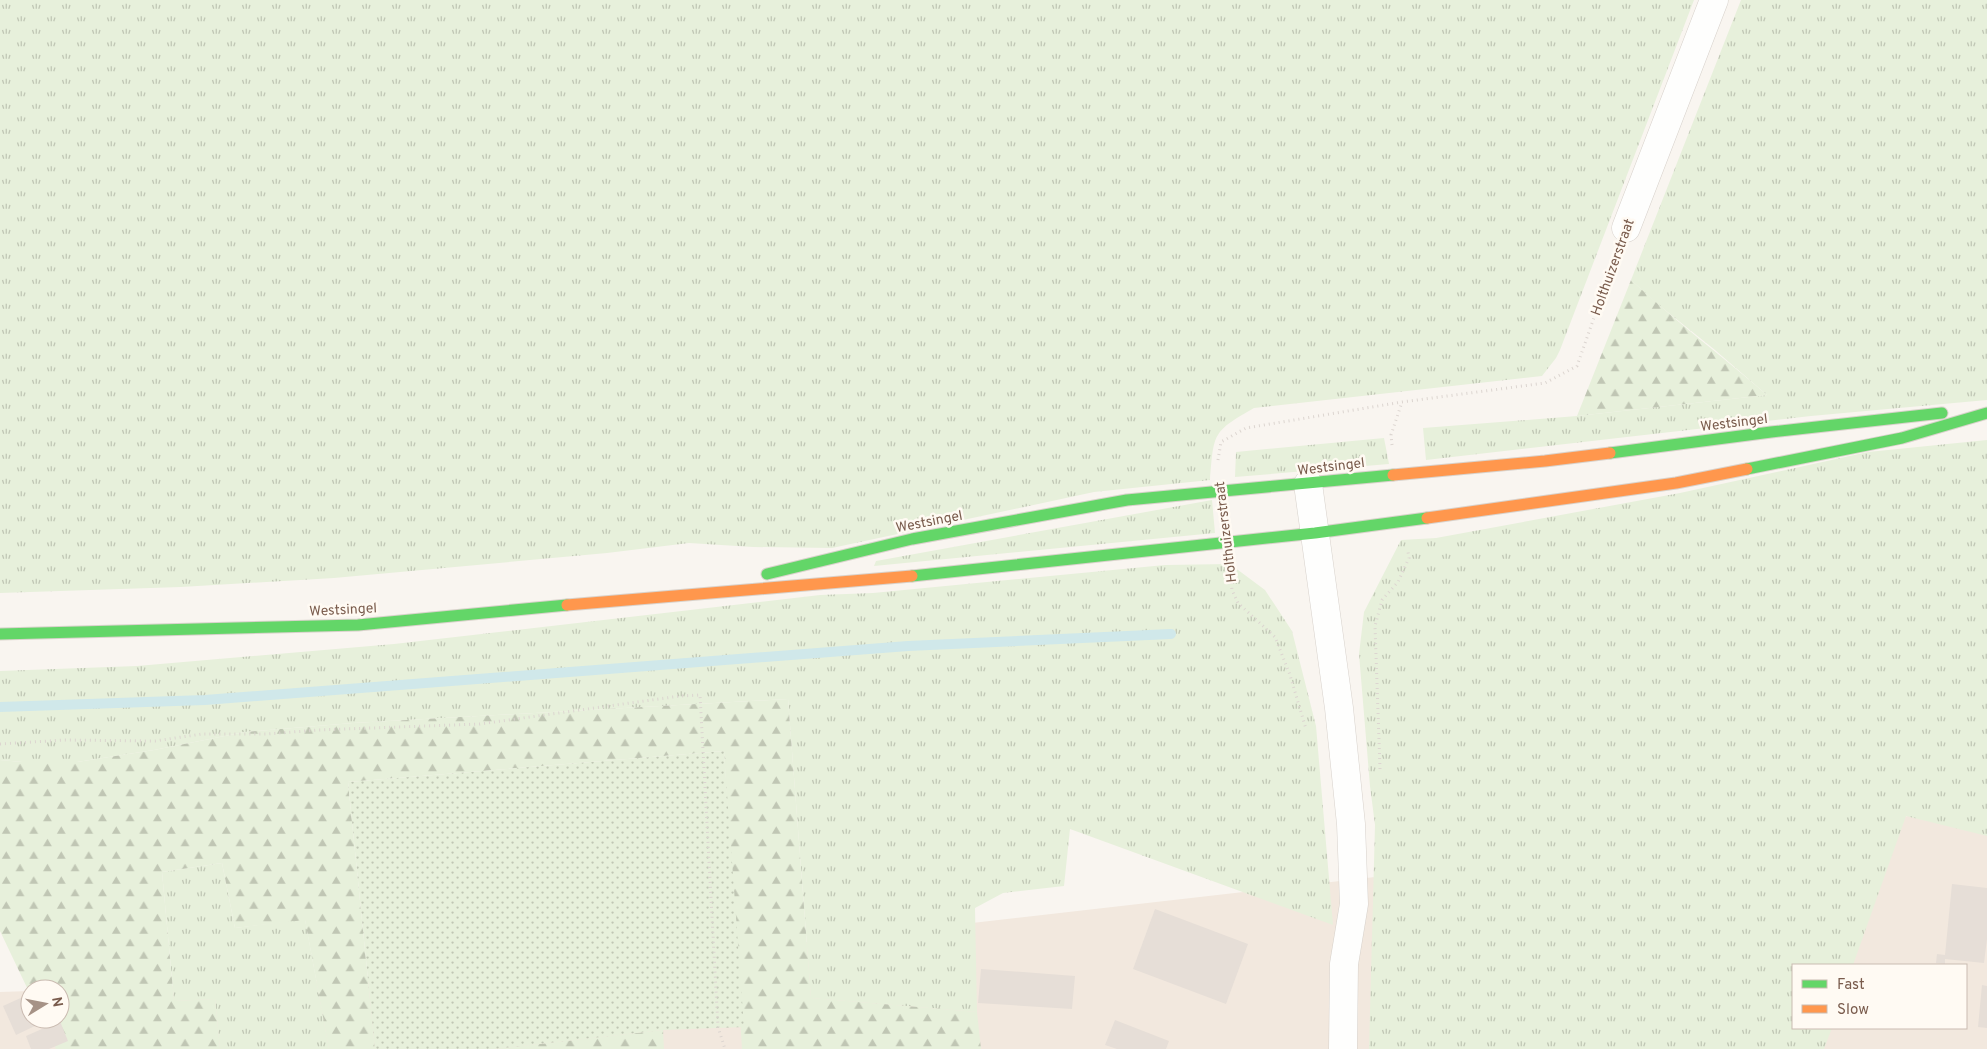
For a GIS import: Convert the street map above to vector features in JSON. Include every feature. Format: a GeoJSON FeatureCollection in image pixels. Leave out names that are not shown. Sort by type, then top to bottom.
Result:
{"type":"FeatureCollection","features":[{"type":"Feature","properties":{"kind":"main road","name":"Westsingel"},"geometry":{"type":"LineString","coordinates":[[686,594],[912,539],[1127,500],[1308,484],[1397,473],[1545,461],[1762,433],[1987,408]]}},
{"type":"Feature","properties":{"kind":"main road","name":"Westsingel"},"geometry":{"type":"LineString","coordinates":[[0,634],[358,625],[686,594],[898,577],[1315,533],[1676,483],[1902,438],[1987,413]]}},
{"type":"Feature","properties":{"kind":"street","name":"Holthuizerstraat"},"geometry":{"type":"LineString","coordinates":[[1626,228],[1714,0]]}},
{"type":"Feature","properties":{"kind":"street"},"geometry":{"type":"LineString","coordinates":[[1308,484],[1338,708],[1351,824],[1354,904],[1344,964],[1343,1049]]}},
{"type":"Feature","properties":{"kind":"path","name":"Holthuizerstraat"},"geometry":{"type":"LineString","coordinates":[[1221,492],[1218,465],[1221,442],[1246,428],[1402,402],[1545,383],[1577,366],[1626,228]]}},
{"type":"Feature","properties":{"kind":"path"},"geometry":{"type":"LineString","coordinates":[[1397,473],[1391,436],[1402,402]]}},
{"type":"Feature","properties":{"kind":"path"},"geometry":{"type":"LineString","coordinates":[[1380,770],[1375,626],[1382,600],[1398,582],[1409,558],[1404,521]]}},
{"type":"Feature","properties":{"kind":"path","name":"Holthuizerstraat"},"geometry":{"type":"LineString","coordinates":[[1227,542],[1232,590],[1238,603],[1275,636],[1290,675],[1306,723],[1307,732]]}},
{"type":"Feature","properties":{"kind":"path"},"geometry":{"type":"LineString","coordinates":[[0,744],[64,740],[154,741],[202,734],[266,734],[328,729],[480,724],[680,696],[700,695],[718,1027],[725,1049]]}},
{"type":"Feature","properties":{"kind":"shaded area"},"geometry":{"type":"Polygon","coordinates":[[[1987,807],[1987,1049],[0,1049],[0,992],[20,991],[20,1029],[70,1029],[70,990],[526,974],[1987,807]]]}},
{"type":"Feature","properties":{"kind":"green space"},"geometry":{"type":"Polygon","coordinates":[[[0,0],[1694,0],[1560,350],[1542,376],[1254,408],[1230,423],[1218,435],[1213,452],[1210,480],[1094,492],[832,548],[753,547],[689,543],[607,553],[334,578],[181,587],[0,593],[0,0]]]}},
{"type":"Feature","properties":{"kind":"green space"},"geometry":{"type":"Polygon","coordinates":[[[1741,0],[1987,0],[1987,400],[1811,416],[1426,460],[1423,428],[1577,416],[1767,395],[1631,280],[1741,0]]]}},
{"type":"Feature","properties":{"kind":"green space"},"geometry":{"type":"Polygon","coordinates":[[[1631,280],[1664,309],[1767,395],[1577,416],[1631,280]]]}},
{"type":"Feature","properties":{"kind":"green space"},"geometry":{"type":"Polygon","coordinates":[[[1384,438],[1389,464],[1235,477],[1236,452],[1384,438]]]}},
{"type":"Feature","properties":{"kind":"green space"},"geometry":{"type":"Polygon","coordinates":[[[1987,440],[1987,836],[1906,816],[1853,964],[1792,964],[1792,1029],[1832,1029],[1824,1049],[1369,1049],[1375,825],[1359,654],[1364,612],[1401,540],[1436,538],[1680,493],[1868,452],[1987,440]]]}},
{"type":"Feature","properties":{"kind":"green space"},"geometry":{"type":"Polygon","coordinates":[[[1212,500],[1215,533],[874,566],[876,561],[1212,500]]]}},
{"type":"Feature","properties":{"kind":"green space"},"geometry":{"type":"Polygon","coordinates":[[[1230,564],[1265,590],[1292,631],[1316,726],[1333,925],[1070,829],[1064,886],[1003,893],[975,908],[977,1012],[811,998],[788,699],[353,723],[245,732],[154,750],[77,762],[0,760],[0,671],[137,666],[394,644],[820,595],[873,593],[1165,565],[1230,564]]]}},
{"type":"Feature","properties":{"kind":"green space"},"geometry":{"type":"Polygon","coordinates":[[[788,699],[811,998],[977,1012],[981,1049],[742,1049],[724,751],[348,782],[375,1049],[329,1049],[305,920],[235,928],[222,863],[162,872],[174,1001],[215,999],[220,1049],[56,1049],[47,1029],[70,1029],[70,979],[23,979],[0,931],[0,760],[77,762],[154,750],[245,732],[353,723],[788,699]]]}},
{"type":"Feature","properties":{"kind":"green space"},"geometry":{"type":"Polygon","coordinates":[[[724,751],[744,1027],[663,1030],[494,1049],[375,1049],[348,782],[724,751]]]}},
{"type":"Feature","properties":{"kind":"green space"},"geometry":{"type":"Polygon","coordinates":[[[222,863],[235,928],[305,919],[329,1049],[220,1049],[215,999],[174,1001],[162,872],[222,863]]]}},
{"type":"Feature","properties":{"kind":"green space"},"geometry":{"type":"Polygon","coordinates":[[[663,1030],[664,1049],[494,1049],[663,1030]]]}},
{"type":"Feature","properties":{"kind":"building"},"geometry":{"type":"Polygon","coordinates":[[[1952,884],[1987,888],[1987,939],[1984,963],[1945,959],[1945,964],[1936,963],[1937,954],[1945,955],[1952,884]]]}},
{"type":"Feature","properties":{"kind":"building"},"geometry":{"type":"Polygon","coordinates":[[[1155,909],[1248,944],[1226,1004],[1133,969],[1155,909]]]}},
{"type":"Feature","properties":{"kind":"building"},"geometry":{"type":"Polygon","coordinates":[[[981,969],[1075,976],[1072,1009],[978,1003],[981,969]]]}},
{"type":"Feature","properties":{"kind":"building"},"geometry":{"type":"Polygon","coordinates":[[[1982,985],[1987,986],[1987,1028],[1978,1027],[1982,985]]]}},
{"type":"Feature","properties":{"kind":"building"},"geometry":{"type":"Polygon","coordinates":[[[20,998],[20,1029],[29,1029],[16,1035],[3,1006],[20,998]]]}},
{"type":"Feature","properties":{"kind":"building"},"geometry":{"type":"Polygon","coordinates":[[[1115,1020],[1169,1041],[1166,1049],[1117,1049],[1105,1045],[1115,1020]]]}},
{"type":"Feature","properties":{"kind":"building"},"geometry":{"type":"Polygon","coordinates":[[[42,1029],[63,1029],[68,1041],[49,1049],[31,1049],[26,1036],[42,1029]]]}},
{"type":"Feature","properties":{"kind":"waterway"},"geometry":{"type":"LineString","coordinates":[[0,707],[205,700],[908,646],[1171,634]]}},
{"type":"Feature","properties":{"kind":"traffic: fast"},"geometry":{"type":"LineString","coordinates":[[1610,453],[1771,432],[1942,413]]}},
{"type":"Feature","properties":{"kind":"traffic: fast"},"geometry":{"type":"LineString","coordinates":[[1747,469],[1902,438],[1987,413]]}},
{"type":"Feature","properties":{"kind":"traffic: fast"},"geometry":{"type":"LineString","coordinates":[[767,574],[912,539],[1127,500],[1393,475]]}},
{"type":"Feature","properties":{"kind":"traffic: fast"},"geometry":{"type":"LineString","coordinates":[[912,576],[1315,533],[1427,518]]}},
{"type":"Feature","properties":{"kind":"traffic: fast"},"geometry":{"type":"LineString","coordinates":[[0,634],[358,625],[567,605]]}},
{"type":"Feature","properties":{"kind":"traffic: slow"},"geometry":{"type":"LineString","coordinates":[[1393,475],[1610,453]]}},
{"type":"Feature","properties":{"kind":"traffic: slow"},"geometry":{"type":"LineString","coordinates":[[1427,518],[1676,483],[1747,469]]}},
{"type":"Feature","properties":{"kind":"traffic: slow"},"geometry":{"type":"LineString","coordinates":[[567,605],[912,576]]}}]}
